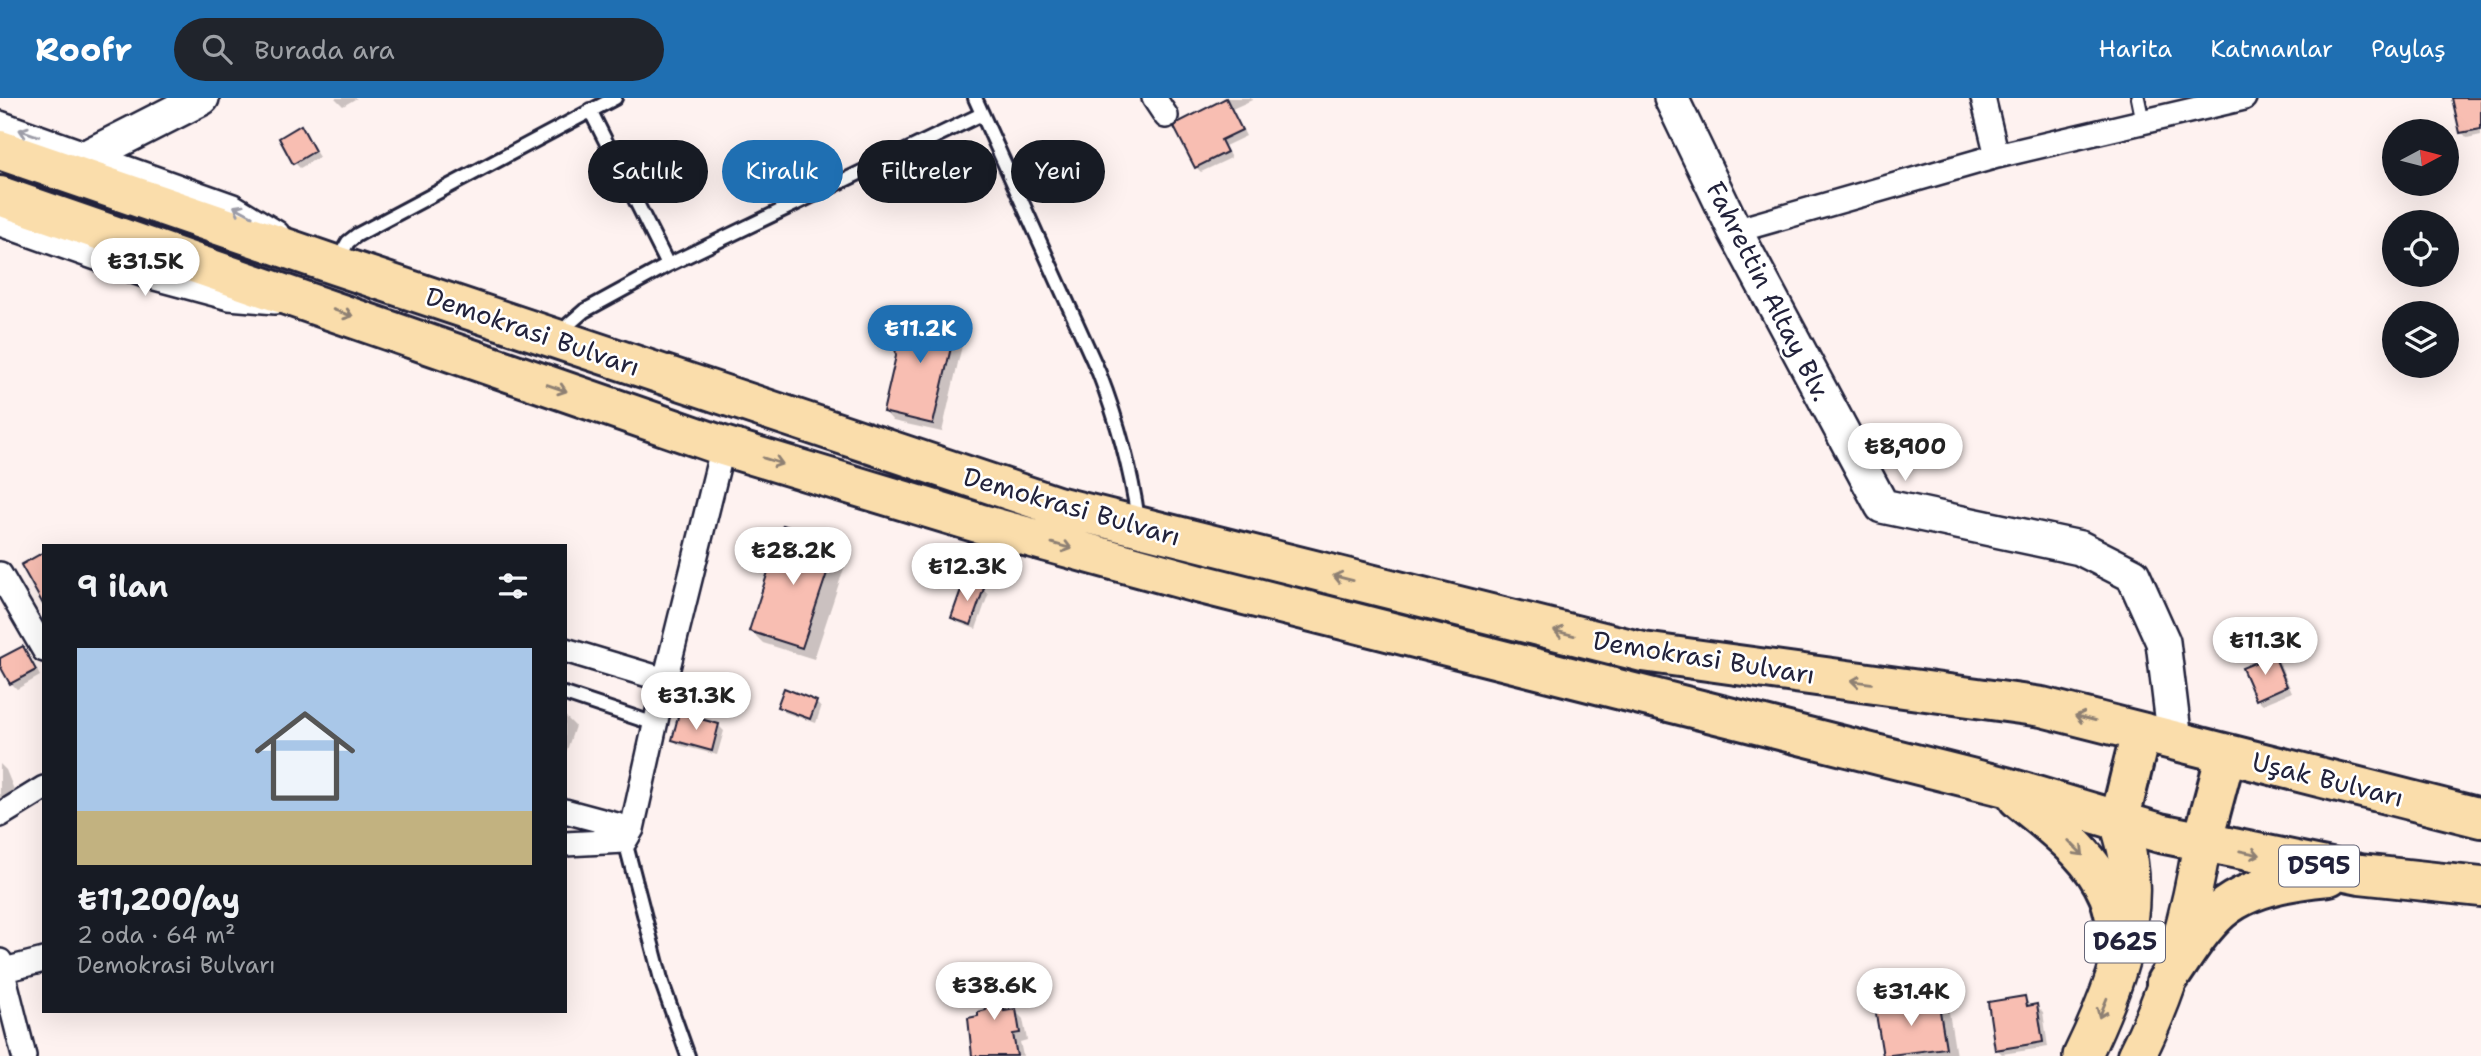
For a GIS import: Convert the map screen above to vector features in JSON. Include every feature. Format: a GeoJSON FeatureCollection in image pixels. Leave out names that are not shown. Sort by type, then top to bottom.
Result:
{"type":"FeatureCollection","features":[{"type":"Feature","properties":{"kind":"highway","name":"Demokrasi Bulvarı"},"geometry":{"type":"LineString","coordinates":[[0,150],[1057,506],[1643,652],[2042,707],[2158,736]]}},
{"type":"Feature","properties":{"kind":"highway","name":"Demokrasi Bulvarı"},"geometry":{"type":"LineString","coordinates":[[0,196],[723,446],[978,523],[1197,583],[2006,787],[2202,844]]}},
{"type":"Feature","properties":{"kind":"highway","name":"Uşak Bulvarı"},"geometry":{"type":"LineString","coordinates":[[2158,736],[2481,818]]}},
{"type":"Feature","properties":{"kind":"highway"},"geometry":{"type":"LineString","coordinates":[[2119,822],[2158,736]]}},
{"type":"Feature","properties":{"kind":"highway"},"geometry":{"type":"LineString","coordinates":[[2202,844],[2226,754]]}},
{"type":"Feature","properties":{"kind":"highway"},"geometry":{"type":"LineString","coordinates":[[2006,787],[2073,844],[2101,878],[2115,916],[2121,954]]}},
{"type":"Feature","properties":{"kind":"highway","name":"D595"},"geometry":{"type":"LineString","coordinates":[[2202,844],[2360,874],[2481,887]]}},
{"type":"Feature","properties":{"kind":"highway"},"geometry":{"type":"LineString","coordinates":[[2166,982],[2203,930],[2221,910],[2239,899],[2288,882],[2360,874]]}},
{"type":"Feature","properties":{"kind":"main road","name":"D625"},"geometry":{"type":"LineString","coordinates":[[2082,1056],[2113,982],[2129,916],[2129,860],[2119,822]]}},
{"type":"Feature","properties":{"kind":"main road","name":"D625"},"geometry":{"type":"LineString","coordinates":[[2147,1049],[2185,926],[2202,844]]}},
{"type":"Feature","properties":{"kind":"street"},"geometry":{"type":"LineString","coordinates":[[92,155],[202,98]]}},
{"type":"Feature","properties":{"kind":"street","name":"Fahrettin Altay Blv."},"geometry":{"type":"LineString","coordinates":[[1671,98],[1735,230],[1882,506],[2080,548],[2133,575],[2163,642],[2158,736]]}},
{"type":"Feature","properties":{"kind":"street"},"geometry":{"type":"LineString","coordinates":[[1983,98],[1997,156]]}},
{"type":"Feature","properties":{"kind":"street"},"geometry":{"type":"LineString","coordinates":[[1735,230],[1997,156],[2245,98]]}},
{"type":"Feature","properties":{"kind":"street"},"geometry":{"type":"LineString","coordinates":[[0,123],[233,206],[271,228],[298,251]]}},
{"type":"Feature","properties":{"kind":"street"},"geometry":{"type":"LineString","coordinates":[[0,224],[147,276],[229,298],[263,302],[298,298]]}},
{"type":"Feature","properties":{"kind":"street"},"geometry":{"type":"LineString","coordinates":[[629,835],[723,446]]}},
{"type":"Feature","properties":{"kind":"street"},"geometry":{"type":"LineString","coordinates":[[0,574],[42,647]]}},
{"type":"Feature","properties":{"kind":"street"},"geometry":{"type":"LineString","coordinates":[[567,651],[665,680]]}},
{"type":"Feature","properties":{"kind":"street"},"geometry":{"type":"LineString","coordinates":[[0,815],[42,789]]}},
{"type":"Feature","properties":{"kind":"street"},"geometry":{"type":"LineString","coordinates":[[567,812],[629,835]]}},
{"type":"Feature","properties":{"kind":"street"},"geometry":{"type":"LineString","coordinates":[[567,844],[629,835]]}},
{"type":"Feature","properties":{"kind":"street"},"geometry":{"type":"LineString","coordinates":[[24,1056],[1,967],[42,960]]}},
{"type":"Feature","properties":{"kind":"lane"},"geometry":{"type":"LineString","coordinates":[[335,265],[348,242],[357,235],[615,98]]}},
{"type":"Feature","properties":{"kind":"lane"},"geometry":{"type":"LineString","coordinates":[[975,98],[1114,411],[1126,450],[1139,527]]}},
{"type":"Feature","properties":{"kind":"lane"},"geometry":{"type":"LineString","coordinates":[[2138,98],[2143,122]]}},
{"type":"Feature","properties":{"kind":"lane"},"geometry":{"type":"LineString","coordinates":[[590,110],[668,265]]}},
{"type":"Feature","properties":{"kind":"lane"},"geometry":{"type":"LineString","coordinates":[[558,340],[569,324],[584,311],[668,265],[982,114]]}},
{"type":"Feature","properties":{"kind":"lane"},"geometry":{"type":"LineString","coordinates":[[567,695],[655,724]]}},
{"type":"Feature","properties":{"kind":"lane"},"geometry":{"type":"LineString","coordinates":[[629,835],[662,983],[688,1056]]}},
{"type":"Feature","properties":{"kind":"building"},"geometry":{"type":"Polygon","coordinates":[[[1226,98],[1242,130],[1221,140],[1227,152],[1195,168],[1174,127],[1226,98]]]}},
{"type":"Feature","properties":{"kind":"building"},"geometry":{"type":"Polygon","coordinates":[[[2452,98],[2481,98],[2481,129],[2460,133],[2459,119],[2452,98]]]}},
{"type":"Feature","properties":{"kind":"building"},"geometry":{"type":"Polygon","coordinates":[[[301,125],[315,151],[293,164],[279,138],[301,125]]]}},
{"type":"Feature","properties":{"kind":"building"},"geometry":{"type":"Polygon","coordinates":[[[920,309],[958,318],[933,424],[883,412],[904,310],[919,314],[920,309]]]}},
{"type":"Feature","properties":{"kind":"building"},"geometry":{"type":"Polygon","coordinates":[[[783,525],[837,543],[802,648],[749,631],[783,525]]]}},
{"type":"Feature","properties":{"kind":"building"},"geometry":{"type":"Polygon","coordinates":[[[42,553],[42,602],[21,565],[42,553]]]}},
{"type":"Feature","properties":{"kind":"building"},"geometry":{"type":"Polygon","coordinates":[[[964,581],[984,588],[971,625],[951,618],[964,581]]]}},
{"type":"Feature","properties":{"kind":"building"},"geometry":{"type":"Polygon","coordinates":[[[23,646],[36,670],[10,684],[0,666],[0,658],[23,646]]]}},
{"type":"Feature","properties":{"kind":"building"},"geometry":{"type":"Polygon","coordinates":[[[2274,655],[2287,686],[2256,700],[2242,668],[2274,655]]]}},
{"type":"Feature","properties":{"kind":"building"},"geometry":{"type":"Polygon","coordinates":[[[784,688],[817,701],[810,719],[777,707],[784,688]]]}},
{"type":"Feature","properties":{"kind":"building"},"geometry":{"type":"Polygon","coordinates":[[[679,713],[719,724],[712,751],[672,740],[679,713]]]}},
{"type":"Feature","properties":{"kind":"building"},"geometry":{"type":"Polygon","coordinates":[[[999,968],[1004,1011],[1016,1009],[1020,1033],[1013,1034],[1017,1056],[972,1056],[968,1018],[978,1016],[978,1012],[986,1010],[981,970],[999,968]]]}},
{"type":"Feature","properties":{"kind":"building"},"geometry":{"type":"Polygon","coordinates":[[[2025,996],[2027,1006],[2037,1004],[2043,1042],[1995,1050],[1988,1002],[2025,996]]]}},
{"type":"Feature","properties":{"kind":"building"},"geometry":{"type":"Polygon","coordinates":[[[1938,999],[1946,1048],[1883,1056],[1875,1008],[1938,999]]]}}]}
